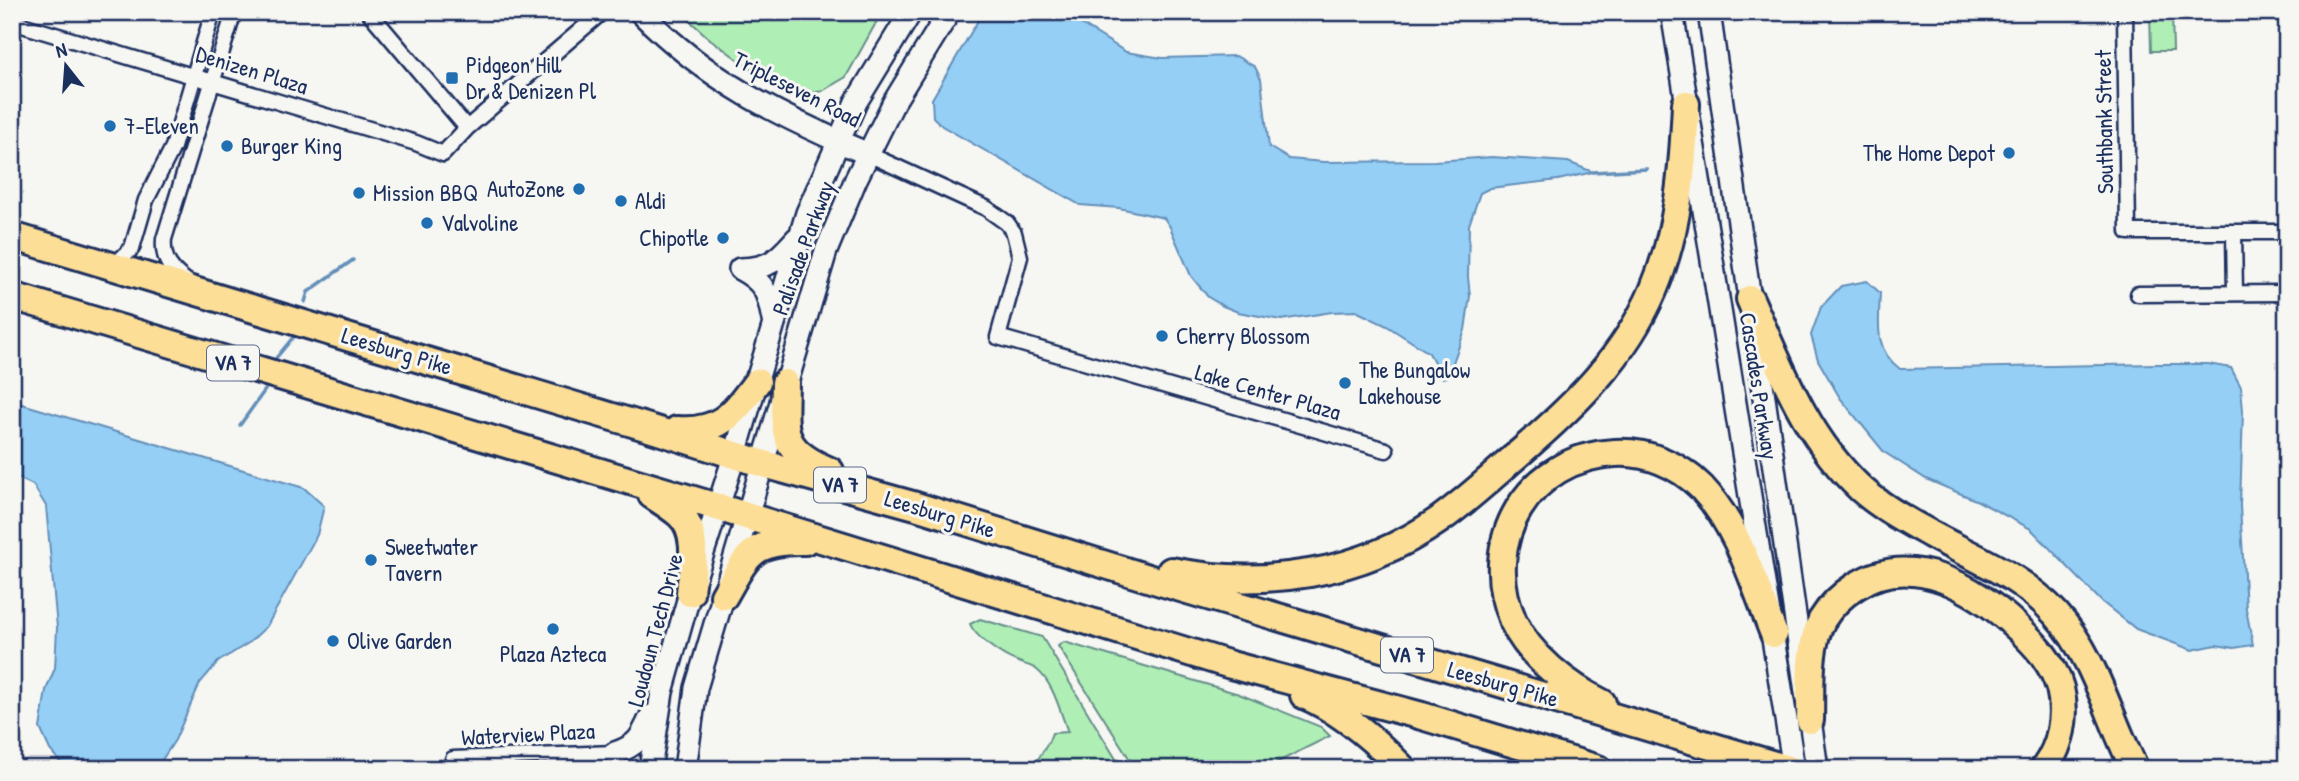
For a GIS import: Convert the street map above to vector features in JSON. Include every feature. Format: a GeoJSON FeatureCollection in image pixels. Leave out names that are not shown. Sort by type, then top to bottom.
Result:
{"type":"FeatureCollection","features":[{"type":"Feature","properties":{"kind":"highway"},"geometry":{"type":"LineString","coordinates":[[1049,547],[1193,575],[1258,579],[1317,572],[1346,565],[1388,549],[1437,522],[1461,505],[1587,391],[1636,326],[1653,292],[1673,233],[1683,172],[1686,104]]}},
{"type":"Feature","properties":{"kind":"highway","name":"Leesburg Pike"},"geometry":{"type":"LineString","coordinates":[[12,236],[764,464],[916,506],[1674,734],[1790,758]]}},
{"type":"Feature","properties":{"kind":"highway","name":"VA 7"},"geometry":{"type":"LineString","coordinates":[[12,296],[717,507],[1231,665],[1434,720],[1598,769]]}},
{"type":"Feature","properties":{"kind":"highway"},"geometry":{"type":"LineString","coordinates":[[1750,299],[1796,403],[1834,458],[1861,488],[1934,536],[2003,570],[2035,594],[2064,623],[2093,668],[2112,720],[2135,769]]}},
{"type":"Feature","properties":{"kind":"highway"},"geometry":{"type":"LineString","coordinates":[[649,428],[697,431],[709,428],[728,418],[757,382]]}},
{"type":"Feature","properties":{"kind":"highway"},"geometry":{"type":"LineString","coordinates":[[785,383],[785,424],[789,440],[799,456],[916,506]]}},
{"type":"Feature","properties":{"kind":"highway"},"geometry":{"type":"LineString","coordinates":[[1674,734],[1614,709],[1572,685],[1538,655],[1514,624],[1503,585],[1504,542],[1517,511],[1539,483],[1555,470],[1599,453],[1622,452],[1647,456],[1680,471],[1696,482],[1713,500],[1735,534],[1774,634]]}},
{"type":"Feature","properties":{"kind":"highway"},"geometry":{"type":"LineString","coordinates":[[636,483],[681,515],[689,527],[693,555],[690,593]]}},
{"type":"Feature","properties":{"kind":"highway"},"geometry":{"type":"LineString","coordinates":[[724,596],[744,561],[758,548],[787,541],[826,542]]}},
{"type":"Feature","properties":{"kind":"highway"},"geometry":{"type":"LineString","coordinates":[[1810,720],[1816,638],[1822,621],[1836,602],[1863,581],[1880,575],[1899,571],[1924,573],[1946,579],[2005,616],[2034,643],[2045,658],[2060,689],[2063,716],[2062,730],[2055,750],[2044,769]]}},
{"type":"Feature","properties":{"kind":"highway"},"geometry":{"type":"LineString","coordinates":[[1231,665],[1310,698],[1344,718],[1367,735],[1403,769]]}},
{"type":"Feature","properties":{"kind":"main road","name":"Tripleseven Road"},"geometry":{"type":"LineString","coordinates":[[640,12],[675,47],[719,80],[762,106],[868,154]]}},
{"type":"Feature","properties":{"kind":"main road","name":"Palisade Parkway"},"geometry":{"type":"LineString","coordinates":[[717,507],[800,234],[856,102],[911,12]]}},
{"type":"Feature","properties":{"kind":"main road","name":"Palisade Parkway"},"geometry":{"type":"LineString","coordinates":[[747,518],[826,251],[894,102],[949,12]]}},
{"type":"Feature","properties":{"kind":"main road","name":"Cascades Parkway"},"geometry":{"type":"LineString","coordinates":[[1672,12],[1774,634],[1790,758],[1794,769]]}},
{"type":"Feature","properties":{"kind":"main road","name":"Cascades Parkway"},"geometry":{"type":"LineString","coordinates":[[1709,12],[1816,760]]}},
{"type":"Feature","properties":{"kind":"main road"},"geometry":{"type":"LineString","coordinates":[[1712,37],[1715,12]]}},
{"type":"Feature","properties":{"kind":"main road"},"geometry":{"type":"LineString","coordinates":[[774,320],[764,288],[754,277],[740,269],[758,268],[774,262],[800,234]]}},
{"type":"Feature","properties":{"kind":"main road","name":"Loudoun Tech Drive"},"geometry":{"type":"LineString","coordinates":[[650,769],[662,692],[717,507]]}},
{"type":"Feature","properties":{"kind":"main road"},"geometry":{"type":"LineString","coordinates":[[685,769],[696,688],[747,518]]}},
{"type":"Feature","properties":{"kind":"main road"},"geometry":{"type":"LineString","coordinates":[[615,753],[630,748],[639,740],[662,692]]}},
{"type":"Feature","properties":{"kind":"main road"},"geometry":{"type":"LineString","coordinates":[[615,753],[637,769]]}},
{"type":"Feature","properties":{"kind":"street"},"geometry":{"type":"LineString","coordinates":[[103,263],[119,261],[132,248],[146,200],[173,147],[214,12]]}},
{"type":"Feature","properties":{"kind":"street"},"geometry":{"type":"LineString","coordinates":[[222,298],[188,283],[177,275],[169,267],[163,248],[234,12]]}},
{"type":"Feature","properties":{"kind":"street"},"geometry":{"type":"LineString","coordinates":[[369,12],[467,128],[602,12]]}},
{"type":"Feature","properties":{"kind":"street","name":"Southbank Street"},"geometry":{"type":"LineString","coordinates":[[2125,12],[2128,232],[2234,232]]}},
{"type":"Feature","properties":{"kind":"street","name":"Denizen Plaza"},"geometry":{"type":"LineString","coordinates":[[12,22],[416,143],[443,154],[467,128]]}},
{"type":"Feature","properties":{"kind":"street","name":"Lake Center Plaza"},"geometry":{"type":"LineString","coordinates":[[868,154],[986,208],[1007,223],[1014,233],[1020,257],[998,337],[1386,450]]}},
{"type":"Feature","properties":{"kind":"street"},"geometry":{"type":"LineString","coordinates":[[2235,293],[2234,232],[2287,232]]}},
{"type":"Feature","properties":{"kind":"street"},"geometry":{"type":"LineString","coordinates":[[2138,294],[2287,293]]}},
{"type":"Feature","properties":{"kind":"street","name":"Waterview Plaza"},"geometry":{"type":"LineString","coordinates":[[451,769],[453,759],[615,753]]}},
{"type":"Feature","properties":{"kind":"green space"},"geometry":{"type":"Polygon","coordinates":[[[680,12],[882,12],[846,77],[822,91],[802,95],[791,92],[751,69],[710,39],[680,12]]]}},
{"type":"Feature","properties":{"kind":"green space"},"geometry":{"type":"Polygon","coordinates":[[[2150,12],[2172,12],[2173,51],[2151,51],[2150,12]]]}},
{"type":"Feature","properties":{"kind":"green space"},"geometry":{"type":"Polygon","coordinates":[[[980,619],[1042,637],[1122,769],[1032,769],[1052,733],[1068,732],[1056,698],[1042,675],[1034,668],[1004,655],[983,640],[970,624],[980,619]]]}},
{"type":"Feature","properties":{"kind":"green space"},"geometry":{"type":"Polygon","coordinates":[[[1064,642],[1239,694],[1321,727],[1330,736],[1264,769],[1136,769],[1058,646],[1064,642]]]}},
{"type":"Feature","properties":{"kind":"water"},"geometry":{"type":"Polygon","coordinates":[[[983,12],[1062,12],[1126,52],[1162,58],[1236,56],[1255,67],[1261,79],[1269,147],[1289,159],[1324,162],[1435,161],[1492,157],[1568,162],[1593,172],[1558,180],[1490,188],[1480,193],[1469,225],[1470,296],[1465,330],[1448,376],[1443,378],[1429,353],[1387,326],[1356,311],[1281,320],[1238,312],[1223,306],[1208,297],[1191,276],[1164,218],[1119,208],[1080,205],[942,126],[933,117],[932,99],[983,12]]]}},
{"type":"Feature","properties":{"kind":"water"},"geometry":{"type":"Polygon","coordinates":[[[1867,281],[1880,293],[1879,325],[1885,353],[1900,369],[2158,364],[2208,364],[2231,368],[2241,387],[2243,411],[2240,506],[2246,609],[2253,645],[2234,648],[2216,645],[2192,650],[2136,629],[2102,602],[2031,529],[1978,501],[1926,479],[1884,452],[1840,398],[1818,360],[1811,335],[1821,307],[1841,286],[1867,281]]]}},
{"type":"Feature","properties":{"kind":"water"},"geometry":{"type":"Polygon","coordinates":[[[12,401],[304,488],[324,506],[317,535],[267,626],[250,642],[218,662],[200,683],[175,740],[156,769],[66,769],[50,750],[40,728],[46,690],[55,668],[57,628],[46,506],[33,485],[12,475],[12,401]]]}},
{"type":"Feature","properties":{"kind":"waterway"},"geometry":{"type":"LineString","coordinates":[[1593,172],[1647,169]]}},
{"type":"Feature","properties":{"kind":"waterway"},"geometry":{"type":"LineString","coordinates":[[305,302],[308,292],[353,260]]}},
{"type":"Feature","properties":{"kind":"waterway"},"geometry":{"type":"LineString","coordinates":[[276,358],[295,335]]}},
{"type":"Feature","properties":{"kind":"waterway"},"geometry":{"type":"LineString","coordinates":[[240,425],[265,390]]}},
{"type":"Feature","properties":{"kind":"place","name":"Pidgeon Hill Dr & Denizen Pl"},"geometry":{"type":"Point","coordinates":[452,78]}},
{"type":"Feature","properties":{"kind":"place","name":"7-Eleven"},"geometry":{"type":"Point","coordinates":[110,126]}},
{"type":"Feature","properties":{"kind":"place","name":"Burger King"},"geometry":{"type":"Point","coordinates":[227,146]}},
{"type":"Feature","properties":{"kind":"place","name":"The Home Depot"},"geometry":{"type":"Point","coordinates":[2009,153]}},
{"type":"Feature","properties":{"kind":"place","name":"AutoZone"},"geometry":{"type":"Point","coordinates":[579,189]}},
{"type":"Feature","properties":{"kind":"place","name":"Mission BBQ"},"geometry":{"type":"Point","coordinates":[359,193]}},
{"type":"Feature","properties":{"kind":"place","name":"Aldi"},"geometry":{"type":"Point","coordinates":[621,201]}},
{"type":"Feature","properties":{"kind":"place","name":"Valvoline"},"geometry":{"type":"Point","coordinates":[427,223]}},
{"type":"Feature","properties":{"kind":"place","name":"Chipotle"},"geometry":{"type":"Point","coordinates":[723,238]}},
{"type":"Feature","properties":{"kind":"place","name":"Cherry Blossom"},"geometry":{"type":"Point","coordinates":[1162,336]}},
{"type":"Feature","properties":{"kind":"place","name":"The Bungalow Lakehouse"},"geometry":{"type":"Point","coordinates":[1345,383]}},
{"type":"Feature","properties":{"kind":"place","name":"Sweetwater Tavern"},"geometry":{"type":"Point","coordinates":[371,560]}},
{"type":"Feature","properties":{"kind":"place","name":"Plaza Azteca"},"geometry":{"type":"Point","coordinates":[553,629]}},
{"type":"Feature","properties":{"kind":"place","name":"Olive Garden"},"geometry":{"type":"Point","coordinates":[333,641]}}]}
